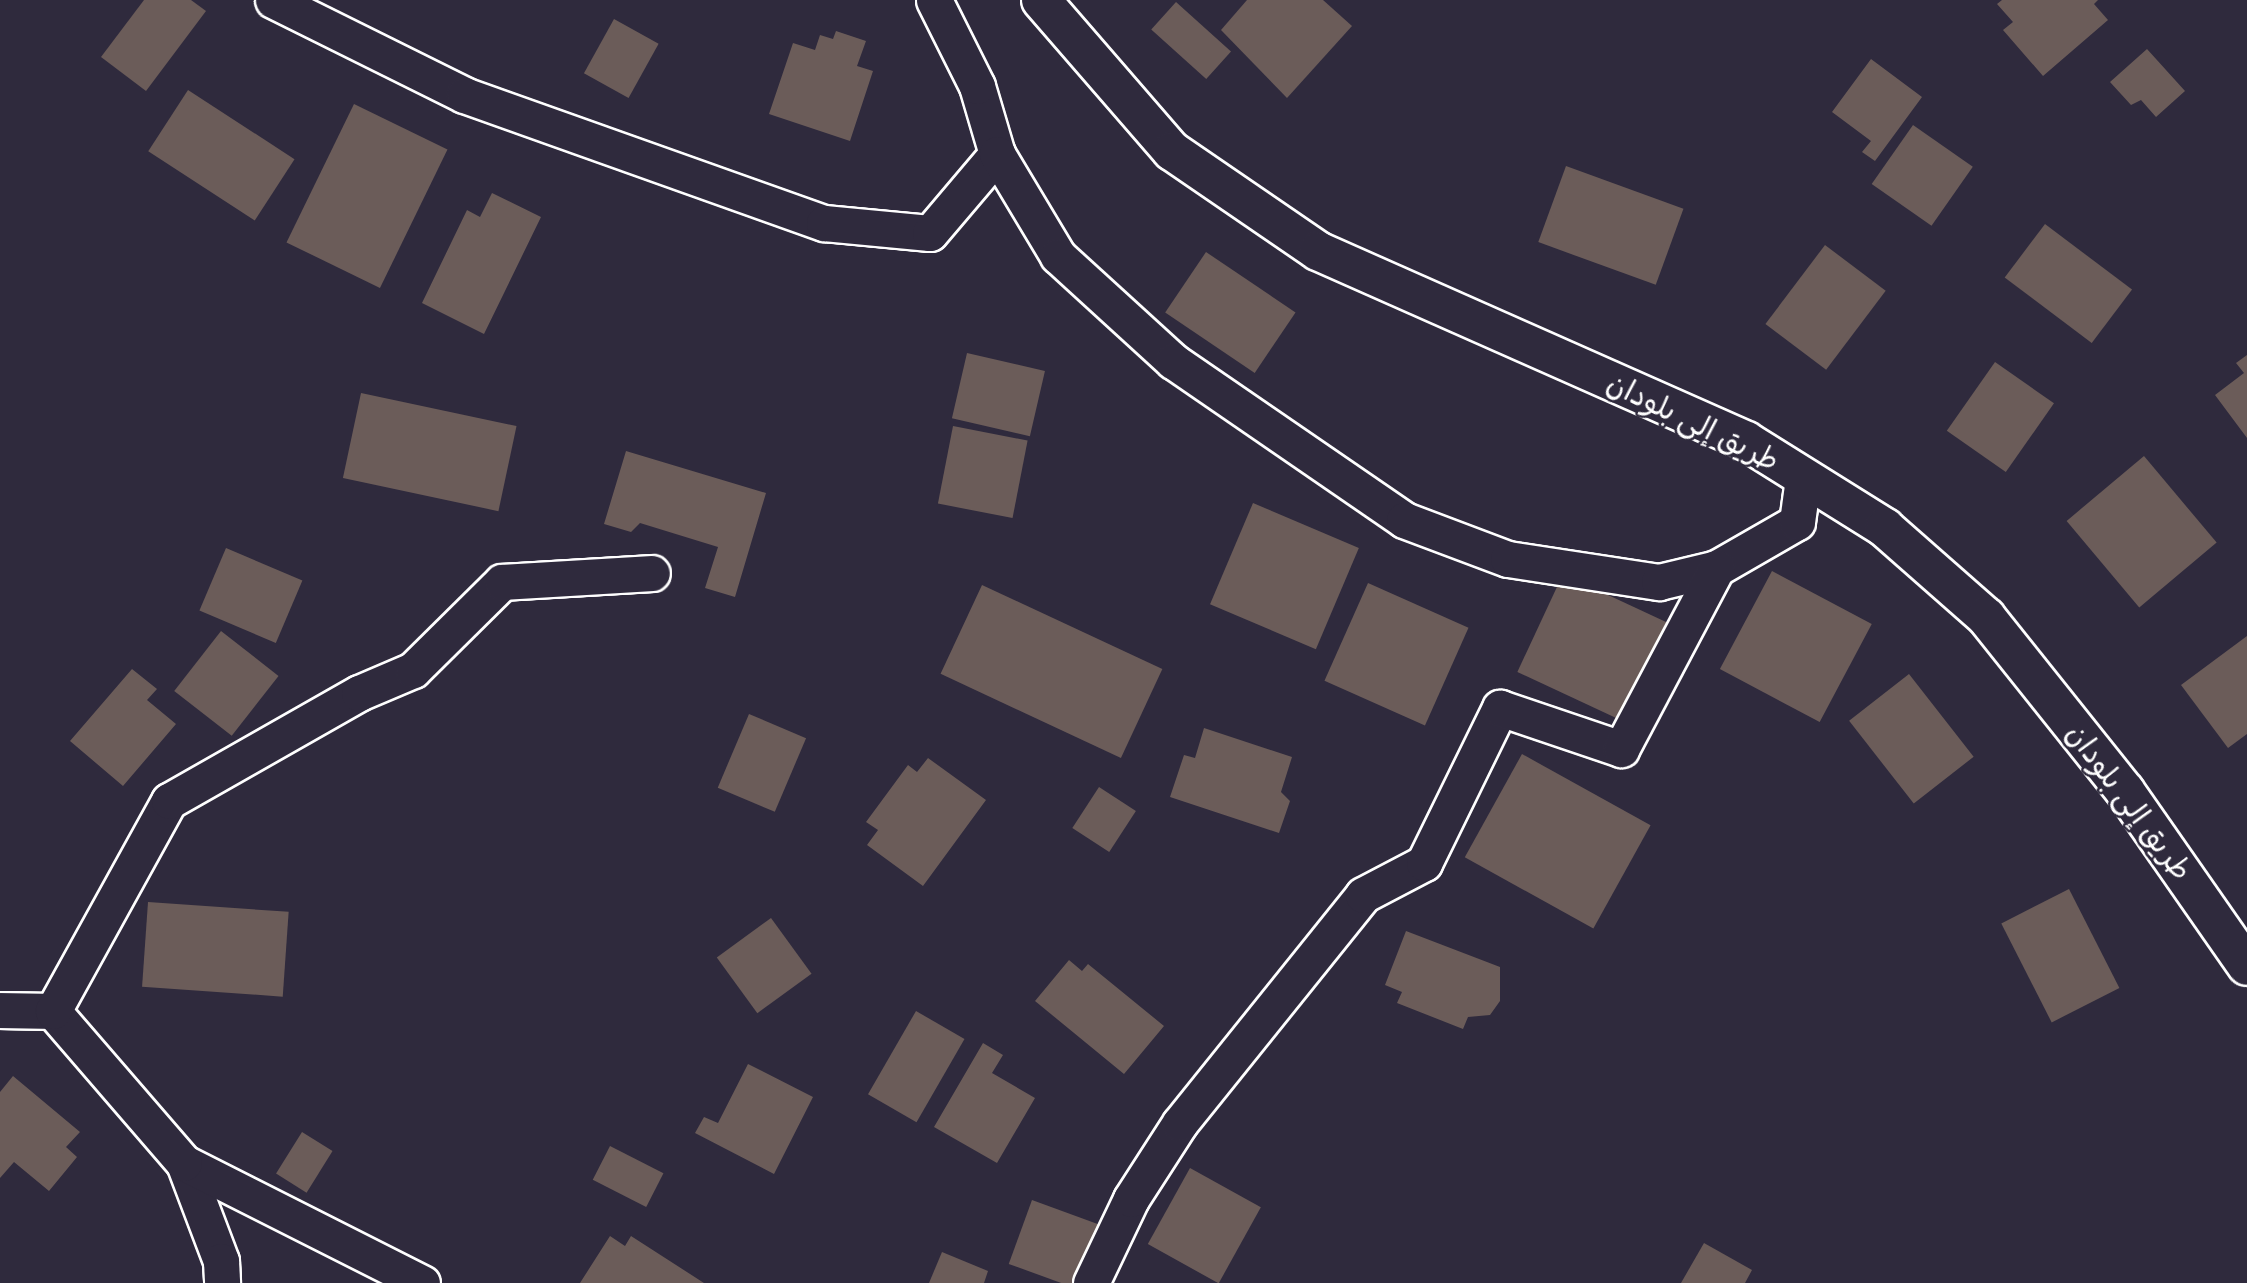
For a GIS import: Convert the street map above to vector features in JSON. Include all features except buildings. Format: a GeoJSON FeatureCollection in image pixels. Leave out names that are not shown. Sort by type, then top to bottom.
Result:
{"type":"FeatureCollection","features":[{"type":"Feature","properties":{"kind":"main road","name":"طريق إلى بلودان"},"geometry":{"type":"LineString","coordinates":[[1041,0],[1172,151],[1318,251],[1746,441],[1885,528],[1986,617],[2125,791],[2247,966]]}},
{"type":"Feature","properties":{"kind":"street"},"geometry":{"type":"LineString","coordinates":[[273,0],[464,95],[824,223],[930,233],[997,154]]}},
{"type":"Feature","properties":{"kind":"street"},"geometry":{"type":"LineString","coordinates":[[934,0],[977,86],[997,154],[1058,256],[1173,362],[1404,520],[1508,559],[1659,582],[1717,568],[1797,522],[1803,478]]}},
{"type":"Feature","properties":{"kind":"street"},"geometry":{"type":"LineString","coordinates":[[1091,1283],[1131,1199],[1198,1101],[1363,895],[1424,863],[1500,708],[1621,749],[1717,568]]}},
{"type":"Feature","properties":{"kind":"street"},"geometry":{"type":"LineString","coordinates":[[53,1011],[169,801],[359,693],[413,670],[502,582],[652,573]]}},
{"type":"Feature","properties":{"kind":"street"},"geometry":{"type":"LineString","coordinates":[[0,1010],[53,1011],[184,1163],[221,1261],[222,1283]]}},
{"type":"Feature","properties":{"kind":"street"},"geometry":{"type":"LineString","coordinates":[[184,1163],[422,1283]]}}]}
